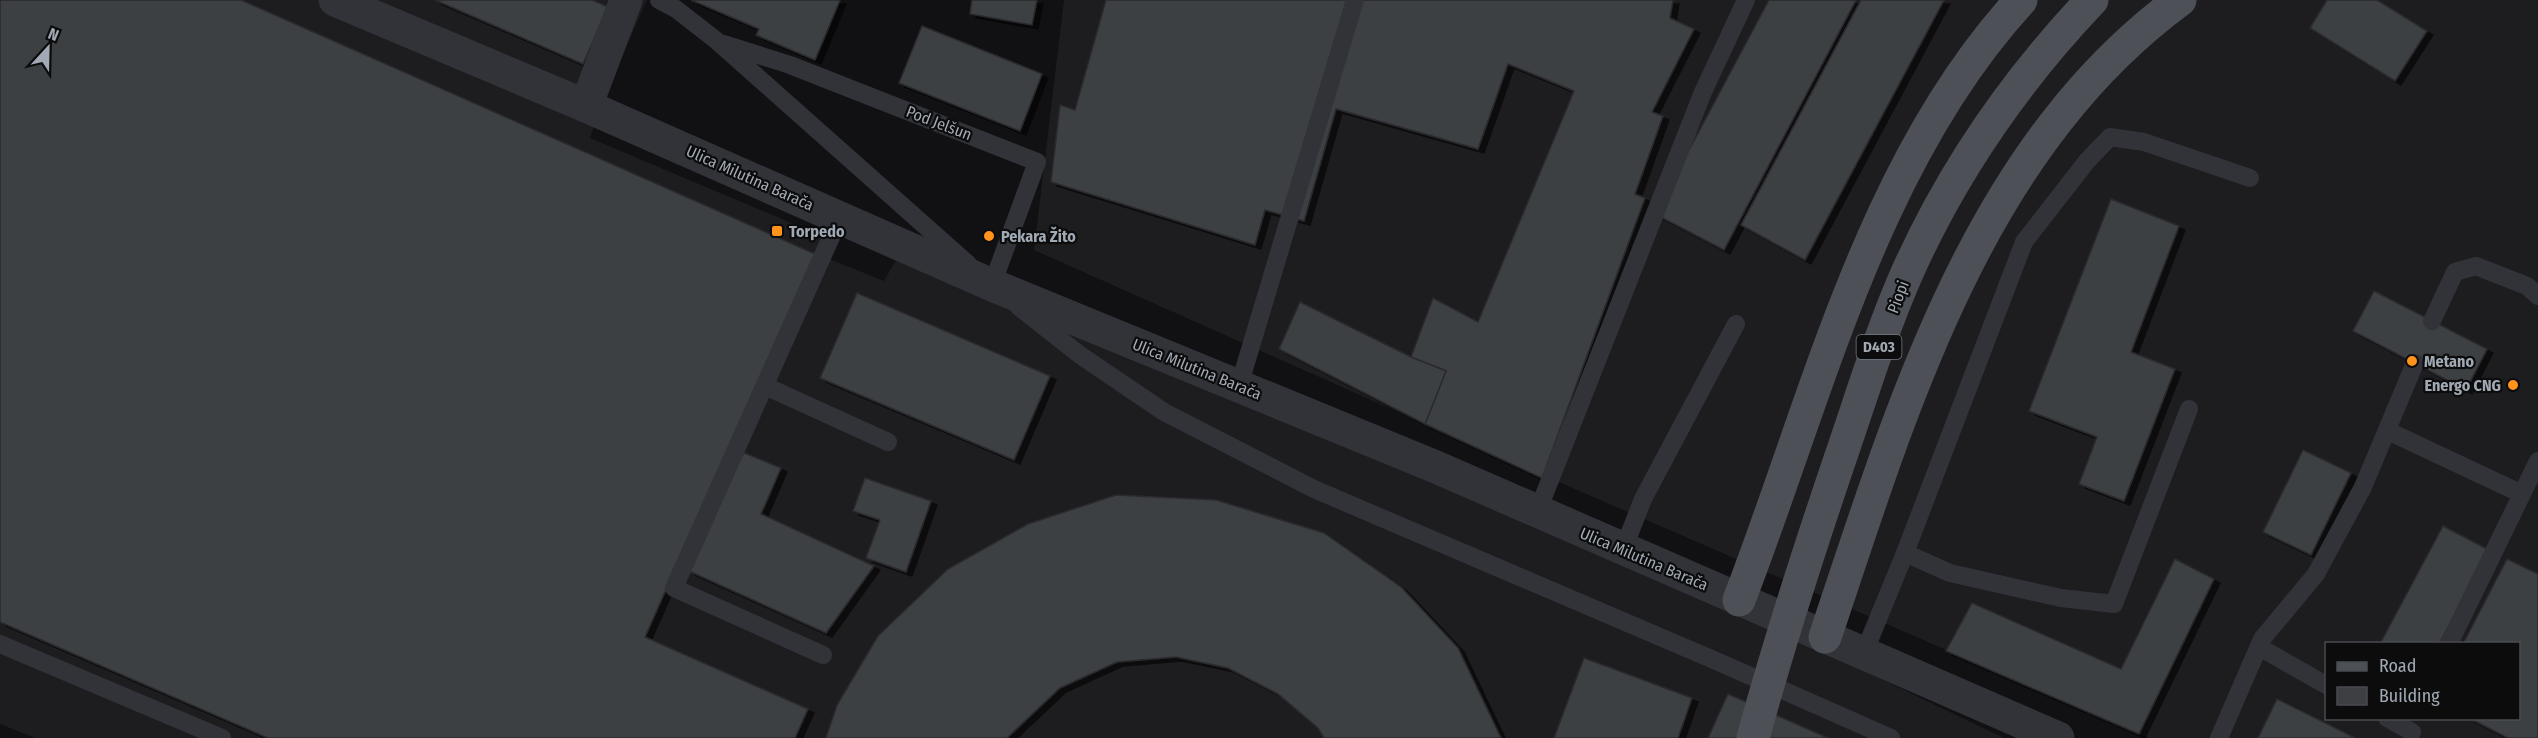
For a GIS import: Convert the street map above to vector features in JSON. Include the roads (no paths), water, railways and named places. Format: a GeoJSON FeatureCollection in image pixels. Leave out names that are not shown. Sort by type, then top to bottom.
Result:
{"type":"FeatureCollection","features":[{"type":"Feature","properties":{"kind":"main road"},"geometry":{"type":"LineString","coordinates":[[1739,600],[1839,321],[1881,220],[1910,163],[1947,100],[1978,53],[2021,0]]}},
{"type":"Feature","properties":{"kind":"main road","name":"Piopi"},"geometry":{"type":"LineString","coordinates":[[1753,738],[1801,573],[1906,274],[1941,204],[1986,129],[2030,69],[2092,0]]}},
{"type":"Feature","properties":{"kind":"main road"},"geometry":{"type":"LineString","coordinates":[[1825,636],[1918,375],[1947,308],[1989,222],[2018,173],[2056,121],[2103,68],[2143,30],[2180,0]]}},
{"type":"Feature","properties":{"kind":"street","name":"Ulica Milutina Barača"},"geometry":{"type":"LineString","coordinates":[[335,0],[586,106],[992,285],[1436,467],[1537,513],[2058,738]]}},
{"type":"Feature","properties":{"kind":"street"},"geometry":{"type":"LineString","coordinates":[[586,106],[626,0]]}},
{"type":"Feature","properties":{"kind":"lane"},"geometry":{"type":"LineString","coordinates":[[659,0],[676,9],[717,41],[992,285],[1080,355],[1164,412],[1314,489],[1891,738]]}},
{"type":"Feature","properties":{"kind":"lane"},"geometry":{"type":"LineString","coordinates":[[1239,386],[1355,0]]}},
{"type":"Feature","properties":{"kind":"lane"},"geometry":{"type":"LineString","coordinates":[[1537,513],[1702,92],[1746,0]]}},
{"type":"Feature","properties":{"kind":"lane","name":"Pod Jelšun"},"geometry":{"type":"LineString","coordinates":[[717,41],[790,65],[1037,162],[992,285]]}},
{"type":"Feature","properties":{"kind":"lane"},"geometry":{"type":"LineString","coordinates":[[1864,653],[1905,553],[2024,242],[2087,161],[2110,137],[2144,142],[2250,178]]}},
{"type":"Feature","properties":{"kind":"lane"},"geometry":{"type":"LineString","coordinates":[[823,655],[674,588],[840,217]]}},
{"type":"Feature","properties":{"kind":"lane"},"geometry":{"type":"LineString","coordinates":[[2432,321],[2456,272],[2476,266],[2527,286],[2538,296]]}},
{"type":"Feature","properties":{"kind":"lane"},"geometry":{"type":"LineString","coordinates":[[1623,550],[1643,499],[1736,324]]}},
{"type":"Feature","properties":{"kind":"lane"},"geometry":{"type":"LineString","coordinates":[[2219,738],[2259,647],[2316,574],[2363,487],[2415,363]]}},
{"type":"Feature","properties":{"kind":"lane"},"geometry":{"type":"LineString","coordinates":[[765,386],[888,442]]}},
{"type":"Feature","properties":{"kind":"lane"},"geometry":{"type":"LineString","coordinates":[[1905,553],[1950,573],[2061,598],[2114,604],[2189,409]]}},
{"type":"Feature","properties":{"kind":"lane"},"geometry":{"type":"LineString","coordinates":[[2388,431],[2522,494]]}},
{"type":"Feature","properties":{"kind":"lane"},"geometry":{"type":"LineString","coordinates":[[2450,642],[2538,461]]}},
{"type":"Feature","properties":{"kind":"lane"},"geometry":{"type":"LineString","coordinates":[[0,644],[222,738]]}},
{"type":"Feature","properties":{"kind":"lane"},"geometry":{"type":"LineString","coordinates":[[2259,647],[2325,684]]}},
{"type":"Feature","properties":{"kind":"lane"},"geometry":{"type":"LineString","coordinates":[[2391,720],[2413,730]]}},
{"type":"Feature","properties":{"kind":"place","name":"Torpedo"},"geometry":{"type":"Point","coordinates":[777,231]}},
{"type":"Feature","properties":{"kind":"place","name":"Pekara Žito"},"geometry":{"type":"Point","coordinates":[989,236]}},
{"type":"Feature","properties":{"kind":"place","name":"Metano"},"geometry":{"type":"Point","coordinates":[2412,361]}},
{"type":"Feature","properties":{"kind":"place","name":"Energo CNG"},"geometry":{"type":"Point","coordinates":[2513,385]}}]}
